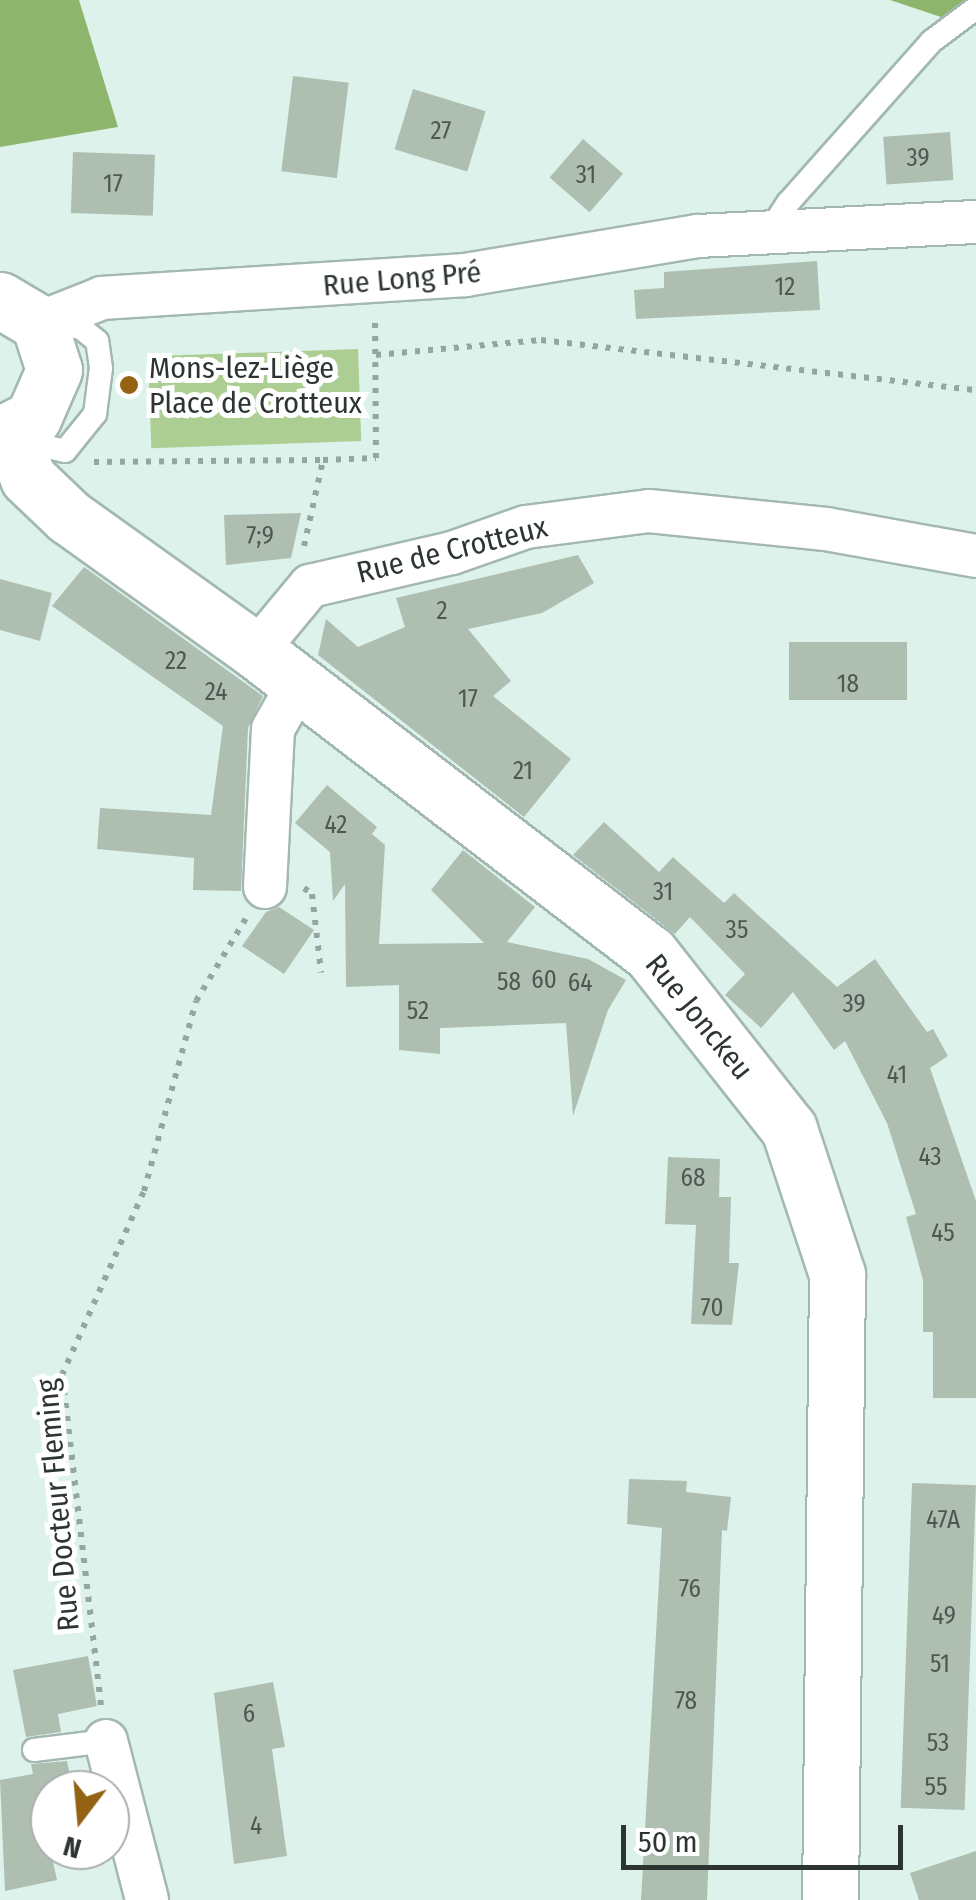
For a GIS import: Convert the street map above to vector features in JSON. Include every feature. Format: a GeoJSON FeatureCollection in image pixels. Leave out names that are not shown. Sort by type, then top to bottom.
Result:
{"type":"FeatureCollection","features":[{"type":"Feature","properties":{"kind":"street","name":"Rue Long Pré"},"geometry":{"type":"LineString","coordinates":[[20,311],[102,298],[373,284],[505,269],[652,241],[976,222]]}},
{"type":"Feature","properties":{"kind":"street"},"geometry":{"type":"LineString","coordinates":[[6,434],[33,418],[51,385],[52,351],[20,311]]}},
{"type":"Feature","properties":{"kind":"street","name":"Rue Jonckeu"},"geometry":{"type":"LineString","coordinates":[[6,434],[28,478],[48,499],[299,683],[650,953],[789,1130],[837,1274],[830,1900]]}},
{"type":"Feature","properties":{"kind":"street","name":"Rue de Crotteux"},"geometry":{"type":"LineString","coordinates":[[310,586],[452,553],[526,527],[650,511],[826,529],[976,556]]}},
{"type":"Feature","properties":{"kind":"street"},"geometry":{"type":"LineString","coordinates":[[256,651],[310,586]]}},
{"type":"Feature","properties":{"kind":"street"},"geometry":{"type":"LineString","coordinates":[[266,875],[273,729],[299,683]]}},
{"type":"Feature","properties":{"kind":"street"},"geometry":{"type":"LineString","coordinates":[[106,1741],[147,1900]]}},
{"type":"Feature","properties":{"kind":"lane"},"geometry":{"type":"LineString","coordinates":[[767,235],[932,40],[976,8]]}},
{"type":"Feature","properties":{"kind":"lane"},"geometry":{"type":"LineString","coordinates":[[6,434],[33,447],[65,451],[95,414],[101,353],[92,333],[20,311]]}},
{"type":"Feature","properties":{"kind":"lane"},"geometry":{"type":"LineString","coordinates":[[34,1750],[106,1741]]}},
{"type":"Feature","properties":{"kind":"path"},"geometry":{"type":"LineString","coordinates":[[65,451],[124,466],[376,458],[373,284]]}},
{"type":"Feature","properties":{"kind":"path"},"geometry":{"type":"LineString","coordinates":[[376,354],[542,340],[976,390]]}},
{"type":"Feature","properties":{"kind":"path"},"geometry":{"type":"LineString","coordinates":[[310,586],[303,559],[323,460]]}},
{"type":"Feature","properties":{"kind":"path"},"geometry":{"type":"LineString","coordinates":[[266,875],[312,894],[321,972]]}},
{"type":"Feature","properties":{"kind":"path","name":"Rue Docteur Fleming"},"geometry":{"type":"LineString","coordinates":[[106,1741],[62,1376],[144,1192],[196,1000],[266,875]]}},
{"type":"Feature","properties":{"kind":"green space"},"geometry":{"type":"Polygon","coordinates":[[[0,0],[79,0],[118,127],[0,147],[0,0]]]}},
{"type":"Feature","properties":{"kind":"green space"},"geometry":{"type":"Polygon","coordinates":[[[890,0],[976,0],[959,23],[890,0]]]}},
{"type":"Feature","properties":{"kind":"green space"},"geometry":{"type":"Polygon","coordinates":[[[358,349],[361,441],[151,448],[148,356],[358,349]]]}},
{"type":"Feature","properties":{"kind":"building"},"geometry":{"type":"Polygon","coordinates":[[[293,76],[349,83],[337,178],[281,171],[293,76]]]}},
{"type":"Feature","properties":{"kind":"building"},"geometry":{"type":"Polygon","coordinates":[[[413,89],[486,111],[467,171],[395,149],[413,89]]]}},
{"type":"Feature","properties":{"kind":"building"},"geometry":{"type":"Polygon","coordinates":[[[950,132],[953,180],[887,185],[883,137],[950,132]]]}},
{"type":"Feature","properties":{"kind":"building"},"geometry":{"type":"Polygon","coordinates":[[[583,139],[623,174],[590,212],[550,177],[583,139]]]}},
{"type":"Feature","properties":{"kind":"building"},"geometry":{"type":"Polygon","coordinates":[[[73,152],[155,155],[153,216],[71,213],[73,152]]]}},
{"type":"Feature","properties":{"kind":"building"},"geometry":{"type":"Polygon","coordinates":[[[817,261],[820,310],[636,319],[634,290],[664,288],[664,272],[817,261]]]}},
{"type":"Feature","properties":{"kind":"building"},"geometry":{"type":"Polygon","coordinates":[[[301,513],[291,558],[226,565],[224,515],[301,513]]]}},
{"type":"Feature","properties":{"kind":"building"},"geometry":{"type":"Polygon","coordinates":[[[578,555],[594,583],[542,613],[468,629],[511,681],[493,696],[571,759],[524,817],[318,655],[326,619],[358,647],[405,627],[396,598],[578,555]]]}},
{"type":"Feature","properties":{"kind":"building"},"geometry":{"type":"Polygon","coordinates":[[[84,567],[263,696],[248,728],[241,891],[193,890],[194,858],[97,849],[100,808],[211,815],[223,726],[52,606],[84,567]]]}},
{"type":"Feature","properties":{"kind":"building"},"geometry":{"type":"Polygon","coordinates":[[[0,579],[52,593],[40,641],[0,630],[0,579]]]}},
{"type":"Feature","properties":{"kind":"building"},"geometry":{"type":"Polygon","coordinates":[[[789,642],[907,642],[907,700],[789,700],[789,642]]]}},
{"type":"Feature","properties":{"kind":"building"},"geometry":{"type":"Polygon","coordinates":[[[327,785],[377,827],[372,834],[385,845],[379,944],[484,943],[431,890],[463,850],[535,907],[507,942],[588,959],[626,980],[608,1010],[573,1116],[566,1023],[440,1028],[440,1054],[399,1050],[399,985],[346,987],[345,884],[333,901],[330,852],[295,823],[327,785]]]}},
{"type":"Feature","properties":{"kind":"building"},"geometry":{"type":"Polygon","coordinates":[[[604,822],[659,872],[673,857],[724,903],[734,893],[837,987],[875,959],[927,1032],[933,1029],[948,1056],[930,1068],[976,1201],[976,1398],[933,1398],[933,1332],[923,1332],[923,1280],[906,1217],[916,1214],[887,1123],[845,1041],[834,1050],[793,992],[761,1028],[725,995],[745,974],[690,917],[675,934],[573,855],[604,822]]]}},
{"type":"Feature","properties":{"kind":"building"},"geometry":{"type":"Polygon","coordinates":[[[279,907],[314,930],[284,974],[242,946],[266,912],[279,907]]]}},
{"type":"Feature","properties":{"kind":"building"},"geometry":{"type":"Polygon","coordinates":[[[668,1157],[720,1159],[719,1197],[731,1197],[729,1263],[739,1263],[732,1325],[691,1324],[696,1225],[665,1224],[668,1157]]]}},
{"type":"Feature","properties":{"kind":"building"},"geometry":{"type":"Polygon","coordinates":[[[629,1479],[687,1481],[686,1492],[731,1497],[727,1531],[722,1530],[707,1900],[641,1900],[662,1528],[627,1524],[629,1479]]]}},
{"type":"Feature","properties":{"kind":"building"},"geometry":{"type":"Polygon","coordinates":[[[912,1483],[976,1485],[965,1810],[901,1808],[912,1483]]]}},
{"type":"Feature","properties":{"kind":"building"},"geometry":{"type":"Polygon","coordinates":[[[88,1656],[97,1706],[58,1714],[61,1732],[26,1737],[13,1670],[88,1656]]]}},
{"type":"Feature","properties":{"kind":"building"},"geometry":{"type":"Polygon","coordinates":[[[273,1682],[285,1747],[272,1749],[287,1856],[234,1864],[214,1693],[273,1682]]]}},
{"type":"Feature","properties":{"kind":"building"},"geometry":{"type":"Polygon","coordinates":[[[67,1761],[69,1770],[32,1770],[31,1764],[67,1761]]]}},
{"type":"Feature","properties":{"kind":"building"},"geometry":{"type":"Polygon","coordinates":[[[30,1775],[30,1870],[55,1870],[57,1880],[5,1891],[0,1780],[30,1775]]]}},
{"type":"Feature","properties":{"kind":"building"},"geometry":{"type":"Polygon","coordinates":[[[976,1851],[976,1900],[919,1900],[910,1873],[976,1851]]]}},
{"type":"Feature","properties":{"kind":"place","name":"Mons-lez-Liège Place de Crotteux"},"geometry":{"type":"Point","coordinates":[129,385]}}]}
